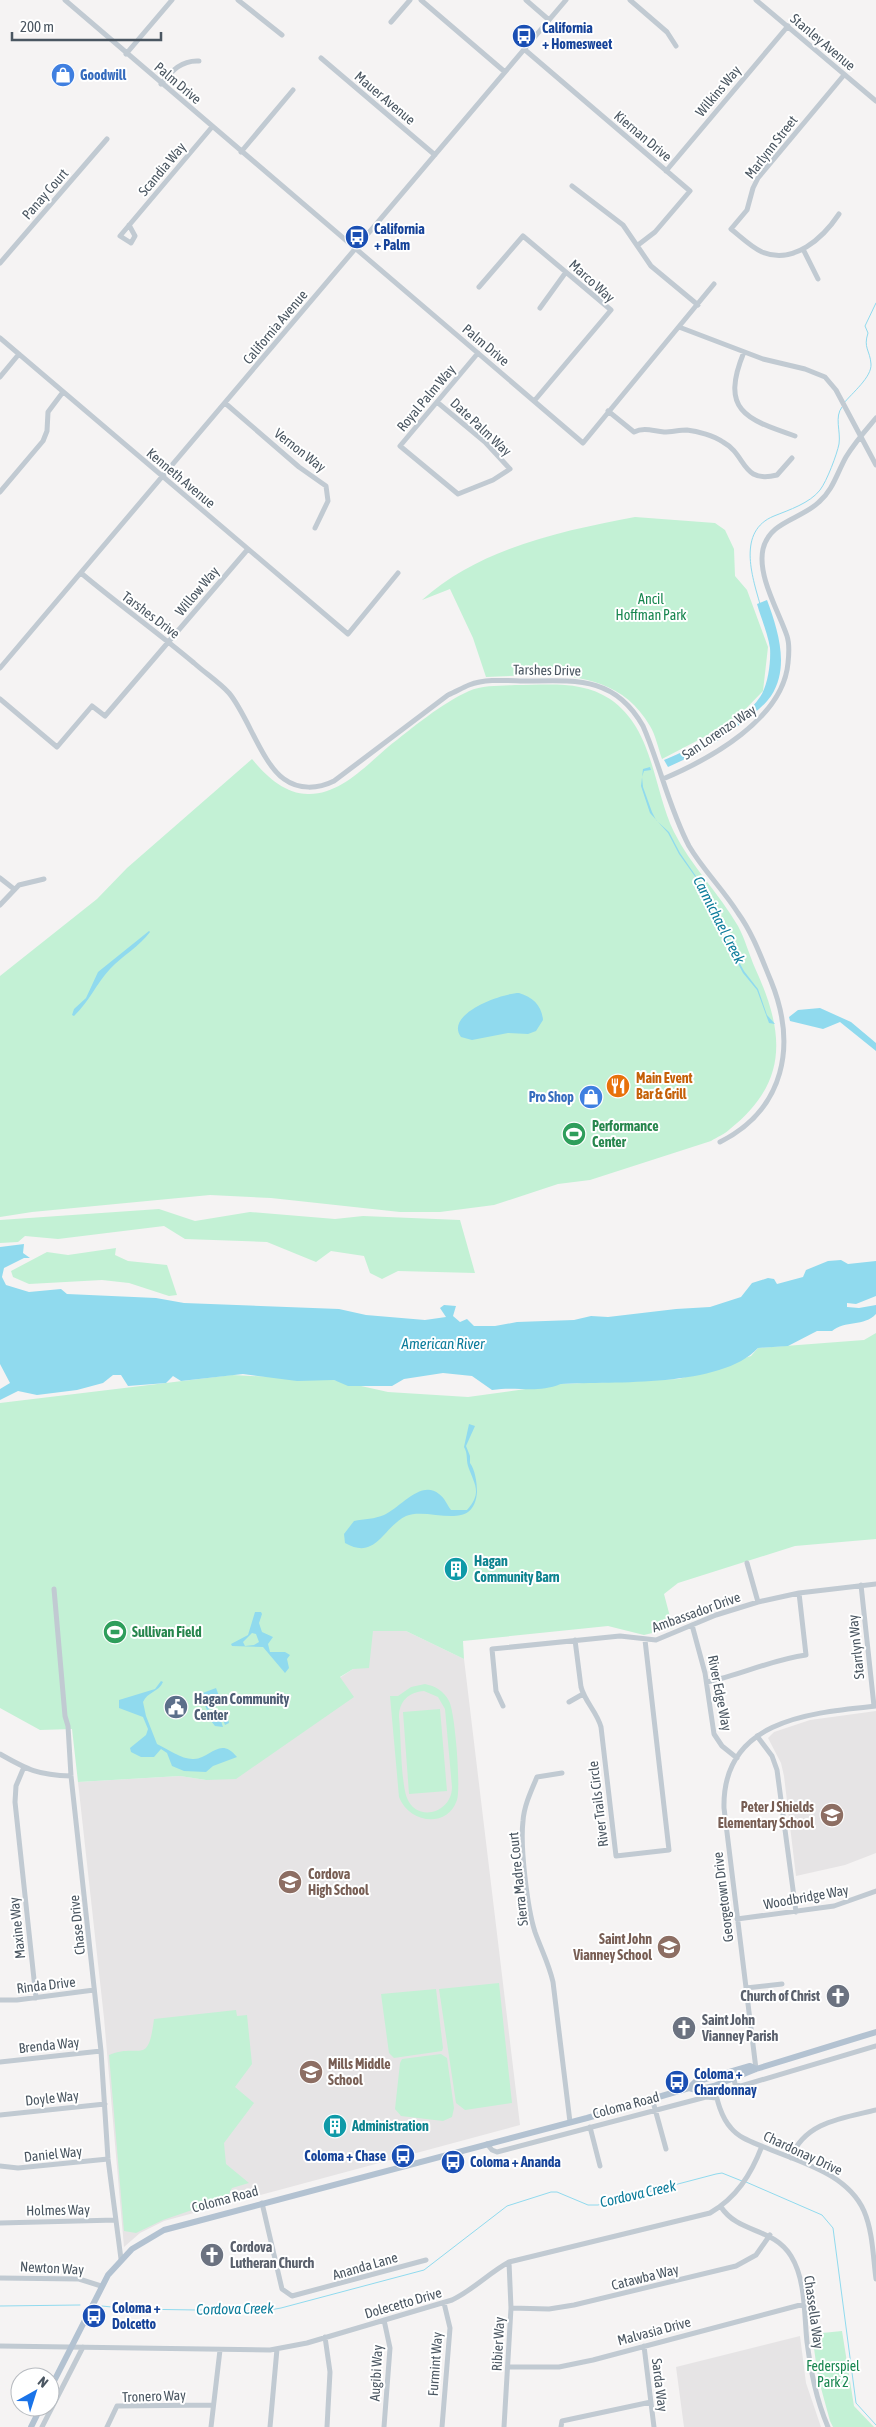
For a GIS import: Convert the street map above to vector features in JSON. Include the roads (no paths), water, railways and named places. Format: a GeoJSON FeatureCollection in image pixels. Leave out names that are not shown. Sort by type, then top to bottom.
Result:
{"type":"FeatureCollection","features":[{"type":"Feature","properties":{"kind":"main road","name":"Coloma Road"},"geometry":{"type":"LineString","coordinates":[[689,2088],[696,2090],[714,2086],[756,2069],[876,2032]]}},
{"type":"Feature","properties":{"kind":"main road","name":"Coloma Road"},"geometry":{"type":"LineString","coordinates":[[60,2370],[101,2286],[121,2259],[143,2241],[164,2230],[262,2202],[570,2122],[689,2088],[697,2082],[750,2066],[756,2069]]}},
{"type":"Feature","properties":{"kind":"main road"},"geometry":{"type":"LineString","coordinates":[[697,2082],[708,2082],[714,2086]]}},
{"type":"Feature","properties":{"kind":"street","name":"Palm Drive"},"geometry":{"type":"LineString","coordinates":[[65,0],[212,127],[338,231],[356,249],[583,443],[714,284]]}},
{"type":"Feature","properties":{"kind":"street"},"geometry":{"type":"LineString","coordinates":[[126,54],[172,0]]}},
{"type":"Feature","properties":{"kind":"street"},"geometry":{"type":"LineString","coordinates":[[238,0],[282,36]]}},
{"type":"Feature","properties":{"kind":"street"},"geometry":{"type":"LineString","coordinates":[[391,22],[410,0]]}},
{"type":"Feature","properties":{"kind":"street"},"geometry":{"type":"LineString","coordinates":[[421,0],[505,72]]}},
{"type":"Feature","properties":{"kind":"street"},"geometry":{"type":"LineString","coordinates":[[526,0],[549,20]]}},
{"type":"Feature","properties":{"kind":"street","name":"California Avenue"},"geometry":{"type":"LineString","coordinates":[[0,668],[566,0]]}},
{"type":"Feature","properties":{"kind":"street"},"geometry":{"type":"LineString","coordinates":[[630,0],[667,32],[676,46]]}},
{"type":"Feature","properties":{"kind":"street","name":"Stanley Avenue"},"geometry":{"type":"LineString","coordinates":[[756,0],[876,101]]}},
{"type":"Feature","properties":{"kind":"street","name":"Wilkins Way"},"geometry":{"type":"LineString","coordinates":[[666,170],[788,26]]}},
{"type":"Feature","properties":{"kind":"street","name":"Kiernan Drive"},"geometry":{"type":"LineString","coordinates":[[524,50],[690,191],[655,232],[638,245]]}},
{"type":"Feature","properties":{"kind":"street","name":"Mauer Avenue"},"geometry":{"type":"LineString","coordinates":[[321,58],[435,155]]}},
{"type":"Feature","properties":{"kind":"street"},"geometry":{"type":"LineString","coordinates":[[162,84],[179,65],[190,61],[199,61]]}},
{"type":"Feature","properties":{"kind":"street","name":"Marlynn Street"},"geometry":{"type":"LineString","coordinates":[[839,214],[822,236],[802,249],[783,255],[764,253],[731,230],[747,210],[758,178],[844,74]]}},
{"type":"Feature","properties":{"kind":"street"},"geometry":{"type":"LineString","coordinates":[[242,152],[293,90]]}},
{"type":"Feature","properties":{"kind":"street","name":"Scandia Way"},"geometry":{"type":"LineString","coordinates":[[129,225],[212,127]]}},
{"type":"Feature","properties":{"kind":"street","name":"Panay Court"},"geometry":{"type":"LineString","coordinates":[[0,263],[107,139]]}},
{"type":"Feature","properties":{"kind":"street"},"geometry":{"type":"LineString","coordinates":[[572,186],[617,219],[638,245],[651,266],[698,305]]}},
{"type":"Feature","properties":{"kind":"street","name":"Marco Way"},"geometry":{"type":"LineString","coordinates":[[479,287],[523,236],[611,310],[534,400]]}},
{"type":"Feature","properties":{"kind":"street"},"geometry":{"type":"LineString","coordinates":[[802,249],[818,279]]}},
{"type":"Feature","properties":{"kind":"street"},"geometry":{"type":"LineString","coordinates":[[540,308],[566,272]]}},
{"type":"Feature","properties":{"kind":"street"},"geometry":{"type":"LineString","coordinates":[[679,326],[777,364],[819,374],[832,384],[841,398],[876,465]]}},
{"type":"Feature","properties":{"kind":"street","name":"Kenneth Avenue"},"geometry":{"type":"LineString","coordinates":[[0,338],[348,634],[398,573]]}},
{"type":"Feature","properties":{"kind":"street"},"geometry":{"type":"LineString","coordinates":[[744,352],[734,382],[736,397],[742,410],[759,424],[795,436]]}},
{"type":"Feature","properties":{"kind":"street","name":"Royal Palm Way"},"geometry":{"type":"LineString","coordinates":[[458,494],[400,446],[478,353]]}},
{"type":"Feature","properties":{"kind":"street"},"geometry":{"type":"LineString","coordinates":[[0,377],[19,354]]}},
{"type":"Feature","properties":{"kind":"street"},"geometry":{"type":"LineString","coordinates":[[0,492],[43,441],[47,431],[48,412],[63,392]]}},
{"type":"Feature","properties":{"kind":"street","name":"Date Palm Way"},"geometry":{"type":"LineString","coordinates":[[437,402],[485,442],[510,469],[493,480],[458,494]]}},
{"type":"Feature","properties":{"kind":"street","name":"Vernon Way"},"geometry":{"type":"LineString","coordinates":[[225,403],[299,467],[326,486],[328,501],[315,528]]}},
{"type":"Feature","properties":{"kind":"street"},"geometry":{"type":"LineString","coordinates":[[608,411],[634,432],[640,428],[665,432],[687,430],[722,441],[734,451],[745,469],[754,475],[777,475],[792,458]]}},
{"type":"Feature","properties":{"kind":"street","name":"San Lorenzo Way"},"geometry":{"type":"LineString","coordinates":[[663,779],[687,768],[746,730],[765,715],[781,690],[788,667],[788,642],[763,570],[763,550],[771,533],[776,528],[816,504],[824,497],[860,436],[876,418]]}},
{"type":"Feature","properties":{"kind":"street","name":"Willow Way"},"geometry":{"type":"LineString","coordinates":[[0,699],[57,747],[92,706],[105,716],[248,549]]}},
{"type":"Feature","properties":{"kind":"street","name":"Tarshes Drive"},"geometry":{"type":"LineString","coordinates":[[81,573],[127,612],[169,642],[229,693],[272,766],[283,779],[299,786],[316,787],[329,783],[448,695],[468,685],[497,680],[576,680],[595,684],[616,694],[631,708],[643,726],[663,779],[673,813],[691,849],[735,908],[749,931],[775,990],[783,1016],[784,1053],[772,1092],[747,1125],[736,1134],[720,1142]]}},
{"type":"Feature","properties":{"kind":"street"},"geometry":{"type":"LineString","coordinates":[[0,878],[14,889]]}},
{"type":"Feature","properties":{"kind":"street"},"geometry":{"type":"LineString","coordinates":[[0,906],[14,889],[26,882],[44,880]]}},
{"type":"Feature","properties":{"kind":"street"},"geometry":{"type":"LineString","coordinates":[[747,1563],[758,1602]]}},
{"type":"Feature","properties":{"kind":"street","name":"Ambassador Drive"},"geometry":{"type":"LineString","coordinates":[[503,1706],[496,1691],[492,1649],[620,1636],[645,1640],[661,1638],[692,1624],[758,1602],[799,1593],[876,1584]]}},
{"type":"Feature","properties":{"kind":"street","name":"Starrlyn Way"},"geometry":{"type":"LineString","coordinates":[[861,1585],[875,1706]]}},
{"type":"Feature","properties":{"kind":"street","name":"Chase Drive"},"geometry":{"type":"LineString","coordinates":[[54,1589],[65,1716],[68,1726],[71,1776],[101,2051],[106,2104],[108,2159],[121,2259]]}},
{"type":"Feature","properties":{"kind":"street"},"geometry":{"type":"LineString","coordinates":[[707,1682],[730,1678],[782,1660],[806,1656],[799,1593]]}},
{"type":"Feature","properties":{"kind":"street","name":"River Edge Way"},"geometry":{"type":"LineString","coordinates":[[692,1624],[707,1682],[714,1734],[722,1746],[737,1758]]}},
{"type":"Feature","properties":{"kind":"street","name":"River Trails Circle"},"geometry":{"type":"LineString","coordinates":[[575,1640],[583,1694],[596,1713],[601,1727],[616,1856],[670,1850],[645,1640]]}},
{"type":"Feature","properties":{"kind":"street"},"geometry":{"type":"LineString","coordinates":[[568,1702],[583,1694]]}},
{"type":"Feature","properties":{"kind":"street","name":"Georgetown Drive"},"geometry":{"type":"LineString","coordinates":[[756,2069],[724,1800],[726,1783],[737,1758],[757,1736],[778,1724],[805,1715],[875,1706]]}},
{"type":"Feature","properties":{"kind":"street"},"geometry":{"type":"LineString","coordinates":[[757,1736],[772,1756],[777,1770],[796,1912]]}},
{"type":"Feature","properties":{"kind":"street"},"geometry":{"type":"LineString","coordinates":[[0,1754],[24,1767],[45,1775],[71,1776]]}},
{"type":"Feature","properties":{"kind":"street","name":"Maxine Way"},"geometry":{"type":"LineString","coordinates":[[24,1767],[16,1786],[15,1802],[36,1998]]}},
{"type":"Feature","properties":{"kind":"street","name":"Sierra Madre Court"},"geometry":{"type":"LineString","coordinates":[[562,1773],[537,1777],[523,1821],[523,1848],[531,1916],[535,1932],[548,1962],[553,1982],[570,2122]]}},
{"type":"Feature","properties":{"kind":"street","name":"Woodbridge Way"},"geometry":{"type":"LineString","coordinates":[[738,1919],[841,1904],[876,1891]]}},
{"type":"Feature","properties":{"kind":"street"},"geometry":{"type":"LineString","coordinates":[[746,1988],[782,1984]]}},
{"type":"Feature","properties":{"kind":"street","name":"Rinda Drive"},"geometry":{"type":"LineString","coordinates":[[0,2000],[36,1998],[94,1990]]}},
{"type":"Feature","properties":{"kind":"street"},"geometry":{"type":"LineString","coordinates":[[734,2078],[735,2084],[741,2086],[876,2046]]}},
{"type":"Feature","properties":{"kind":"street","name":"Brenda Way"},"geometry":{"type":"LineString","coordinates":[[0,2062],[101,2051]]}},
{"type":"Feature","properties":{"kind":"street","name":"Chardonay Drive"},"geometry":{"type":"LineString","coordinates":[[714,2086],[717,2098],[730,2127],[745,2139],[838,2179],[855,2196],[864,2210],[869,2226],[876,2279]]}},
{"type":"Feature","properties":{"kind":"street","name":"Coloma Road"},"geometry":{"type":"LineString","coordinates":[[488,2144],[492,2150],[497,2152],[706,2096],[717,2098]]}},
{"type":"Feature","properties":{"kind":"street"},"geometry":{"type":"LineString","coordinates":[[652,2098],[666,2149]]}},
{"type":"Feature","properties":{"kind":"street","name":"Doyle Way"},"geometry":{"type":"LineString","coordinates":[[0,2115],[106,2104]]}},
{"type":"Feature","properties":{"kind":"street"},"geometry":{"type":"LineString","coordinates":[[791,2158],[803,2137],[818,2127],[829,2122],[876,2110]]}},
{"type":"Feature","properties":{"kind":"street"},"geometry":{"type":"LineString","coordinates":[[590,2128],[600,2166]]}},
{"type":"Feature","properties":{"kind":"street","name":"Dolecetto Drive"},"geometry":{"type":"LineString","coordinates":[[0,2346],[220,2350],[277,2349],[325,2337],[444,2303],[470,2291],[494,2270],[510,2262],[702,2216],[721,2207],[730,2200],[744,2182],[762,2146]]}},
{"type":"Feature","properties":{"kind":"street","name":"Daniel Way"},"geometry":{"type":"LineString","coordinates":[[0,2166],[18,2168],[108,2159]]}},
{"type":"Feature","properties":{"kind":"street","name":"Ananda Lane"},"geometry":{"type":"LineString","coordinates":[[262,2202],[282,2289],[292,2296],[426,2260]]}},
{"type":"Feature","properties":{"kind":"street","name":"Chassella Way"},"geometry":{"type":"LineString","coordinates":[[721,2207],[728,2216],[737,2222],[770,2235],[783,2246],[793,2260],[804,2304],[813,2382],[828,2427]]}},
{"type":"Feature","properties":{"kind":"street","name":"Holmes Way"},"geometry":{"type":"LineString","coordinates":[[0,2223],[116,2220]]}},
{"type":"Feature","properties":{"kind":"street","name":"Catawba Way"},"geometry":{"type":"LineString","coordinates":[[511,2308],[549,2309],[574,2305],[736,2266],[756,2255],[770,2235]]}},
{"type":"Feature","properties":{"kind":"street","name":"Ribier Way"},"geometry":{"type":"LineString","coordinates":[[504,2427],[511,2308],[510,2262]]}},
{"type":"Feature","properties":{"kind":"street","name":"Newton Way"},"geometry":{"type":"LineString","coordinates":[[0,2278],[79,2279],[101,2286]]}},
{"type":"Feature","properties":{"kind":"street","name":"Furmint Way"},"geometry":{"type":"LineString","coordinates":[[442,2427],[450,2328],[444,2303]]}},
{"type":"Feature","properties":{"kind":"street","name":"Malvasia Drive"},"geometry":{"type":"LineString","coordinates":[[508,2367],[559,2367],[804,2304]]}},
{"type":"Feature","properties":{"kind":"street","name":"Augibi Way"},"geometry":{"type":"LineString","coordinates":[[384,2320],[390,2348],[384,2427]]}},
{"type":"Feature","properties":{"kind":"street"},"geometry":{"type":"LineString","coordinates":[[325,2337],[330,2372],[326,2427]]}},
{"type":"Feature","properties":{"kind":"street","name":"Sarda Way"},"geometry":{"type":"LineString","coordinates":[[644,2346],[654,2427]]}},
{"type":"Feature","properties":{"kind":"street"},"geometry":{"type":"LineString","coordinates":[[42,2427],[83,2347]]}},
{"type":"Feature","properties":{"kind":"street"},"geometry":{"type":"LineString","coordinates":[[270,2427],[277,2349]]}},
{"type":"Feature","properties":{"kind":"street"},"geometry":{"type":"LineString","coordinates":[[211,2427],[220,2350]]}},
{"type":"Feature","properties":{"kind":"street"},"geometry":{"type":"LineString","coordinates":[[561,2427],[562,2422],[651,2402]]}},
{"type":"Feature","properties":{"kind":"street","name":"Tronero Way"},"geometry":{"type":"LineString","coordinates":[[106,2427],[117,2406],[213,2406]]}},
{"type":"Feature","properties":{"kind":"water"},"geometry":{"type":"Polygon","coordinates":[[[767,600],[778,636],[781,661],[777,685],[771,696],[765,704],[734,729],[698,752],[668,767],[664,760],[703,742],[729,726],[752,707],[763,692],[767,680],[770,648],[757,604],[767,600]]]}},
{"type":"Feature","properties":{"kind":"water"},"geometry":{"type":"Polygon","coordinates":[[[650,767],[651,770],[644,771],[642,777],[643,769],[650,767]]]}},
{"type":"Feature","properties":{"kind":"water"},"geometry":{"type":"Polygon","coordinates":[[[642,777],[643,787],[656,819],[650,813],[641,786],[642,777]]]}},
{"type":"Feature","properties":{"kind":"water","name":"Carmichael Creek"},"geometry":{"type":"Polygon","coordinates":[[[658,822],[669,832],[680,853],[707,892],[721,920],[730,945],[744,971],[758,989],[767,1015],[775,1024],[769,1023],[757,990],[743,973],[728,945],[720,921],[706,892],[679,854],[668,833],[658,822]]]}},
{"type":"Feature","properties":{"kind":"water"},"geometry":{"type":"Polygon","coordinates":[[[149,931],[141,942],[110,969],[79,1011],[74,1016],[72,1015],[74,1009],[86,998],[98,972],[149,931]]]}},
{"type":"Feature","properties":{"kind":"water"},"geometry":{"type":"Polygon","coordinates":[[[519,993],[529,997],[541,1010],[543,1020],[536,1031],[528,1034],[508,1033],[472,1040],[461,1037],[458,1029],[461,1020],[467,1013],[489,1001],[519,993]]]}},
{"type":"Feature","properties":{"kind":"water"},"geometry":{"type":"Polygon","coordinates":[[[820,1008],[851,1022],[876,1043],[876,1051],[840,1022],[823,1029],[790,1021],[789,1017],[798,1010],[820,1008]]]}},
{"type":"Feature","properties":{"kind":"water","name":"American River"},"geometry":{"type":"Polygon","coordinates":[[[24,1244],[23,1253],[30,1258],[24,1258],[4,1268],[2,1277],[6,1285],[29,1292],[61,1289],[67,1294],[156,1298],[184,1303],[339,1309],[366,1315],[425,1320],[446,1317],[440,1308],[444,1305],[456,1306],[453,1316],[460,1322],[467,1319],[474,1326],[574,1320],[591,1316],[608,1317],[710,1307],[741,1297],[752,1283],[768,1278],[774,1279],[777,1284],[803,1277],[806,1270],[828,1261],[841,1260],[848,1264],[876,1261],[876,1296],[856,1304],[847,1303],[847,1307],[859,1308],[876,1305],[876,1314],[866,1321],[843,1326],[832,1331],[817,1331],[788,1346],[758,1348],[741,1361],[719,1370],[666,1380],[561,1384],[543,1389],[492,1390],[472,1376],[443,1373],[404,1379],[392,1386],[348,1386],[334,1380],[297,1381],[243,1374],[181,1381],[173,1376],[166,1383],[128,1386],[121,1375],[113,1375],[103,1383],[77,1390],[37,1395],[18,1391],[0,1400],[0,1389],[10,1383],[0,1364],[0,1247],[24,1244]]]}},
{"type":"Feature","properties":{"kind":"water"},"geometry":{"type":"Polygon","coordinates":[[[469,1424],[475,1426],[466,1446],[477,1484],[477,1492],[474,1505],[468,1512],[449,1516],[416,1514],[406,1516],[372,1545],[364,1548],[345,1543],[344,1534],[354,1521],[384,1515],[411,1496],[425,1490],[432,1490],[439,1494],[451,1510],[467,1510],[472,1504],[476,1493],[475,1483],[468,1466],[464,1447],[469,1424]]]}},
{"type":"Feature","properties":{"kind":"water"},"geometry":{"type":"Polygon","coordinates":[[[255,1612],[261,1612],[259,1623],[262,1632],[273,1637],[268,1644],[270,1652],[285,1652],[290,1655],[287,1659],[289,1668],[285,1673],[263,1647],[232,1646],[231,1644],[248,1635],[255,1612]],[[252,1633],[243,1642],[245,1646],[254,1645],[259,1642],[256,1634],[252,1633]]]}},
{"type":"Feature","properties":{"kind":"water"},"geometry":{"type":"Polygon","coordinates":[[[161,1681],[163,1682],[161,1685],[147,1696],[143,1702],[146,1716],[157,1744],[190,1759],[200,1758],[220,1748],[231,1751],[237,1757],[213,1766],[206,1772],[184,1771],[172,1766],[167,1753],[161,1749],[154,1757],[141,1757],[131,1752],[130,1748],[146,1735],[148,1729],[143,1717],[119,1708],[119,1700],[155,1689],[161,1681]]]}},
{"type":"Feature","properties":{"kind":"water"},"geometry":{"type":"Polygon","coordinates":[[[216,1688],[222,1704],[207,1710],[200,1694],[216,1688]]]}},
{"type":"Feature","properties":{"kind":"water"},"geometry":{"type":"Polygon","coordinates":[[[227,1715],[229,1723],[225,1725],[223,1720],[221,1721],[223,1727],[215,1726],[211,1721],[227,1715]]]}},
{"type":"Feature","properties":{"kind":"waterway","name":"Carmichael Creek"},"geometry":{"type":"LineString","coordinates":[[844,403],[861,385],[870,369],[871,364],[866,342],[868,333],[865,326],[876,303]]}},
{"type":"Feature","properties":{"kind":"waterway","name":"Carmichael Creek"},"geometry":{"type":"LineString","coordinates":[[760,604],[751,568],[750,555],[751,543],[755,532],[762,523],[805,502],[816,495],[823,486],[839,444],[838,415],[842,407]]}},
{"type":"Feature","properties":{"kind":"waterway","name":"Cordova Creek"},"geometry":{"type":"LineString","coordinates":[[102,2306],[130,2309],[264,2311],[281,2308],[424,2270],[507,2206],[551,2192],[557,2192],[588,2205],[598,2205],[716,2174],[722,2173],[742,2181]]}},
{"type":"Feature","properties":{"kind":"waterway","name":"Cordova Creek"},"geometry":{"type":"LineString","coordinates":[[746,2182],[822,2215],[833,2228],[856,2403],[876,2425]]}},
{"type":"Feature","properties":{"kind":"waterway"},"geometry":{"type":"LineString","coordinates":[[0,2306],[80,2305]]}},
{"type":"Feature","properties":{"kind":"place","name":"California + Homesweet"},"geometry":{"type":"Point","coordinates":[524,36]}},
{"type":"Feature","properties":{"kind":"place","name":"Goodwill"},"geometry":{"type":"Point","coordinates":[63,75]}},
{"type":"Feature","properties":{"kind":"place","name":"California + Palm"},"geometry":{"type":"Point","coordinates":[357,237]}},
{"type":"Feature","properties":{"kind":"place","name":"Main Event Bar & Grill"},"geometry":{"type":"Point","coordinates":[618,1086]}},
{"type":"Feature","properties":{"kind":"place","name":"Pro Shop"},"geometry":{"type":"Point","coordinates":[591,1097]}},
{"type":"Feature","properties":{"kind":"place","name":"Performance Center"},"geometry":{"type":"Point","coordinates":[574,1134]}},
{"type":"Feature","properties":{"kind":"place","name":"Hagan Community Barn"},"geometry":{"type":"Point","coordinates":[456,1569]}},
{"type":"Feature","properties":{"kind":"place","name":"Sullivan Field"},"geometry":{"type":"Point","coordinates":[115,1632]}},
{"type":"Feature","properties":{"kind":"place","name":"Hagan Community Center"},"geometry":{"type":"Point","coordinates":[176,1707]}},
{"type":"Feature","properties":{"kind":"place","name":"Peter J Shields Elementary School"},"geometry":{"type":"Point","coordinates":[832,1815]}},
{"type":"Feature","properties":{"kind":"place","name":"Cordova High School"},"geometry":{"type":"Point","coordinates":[290,1882]}},
{"type":"Feature","properties":{"kind":"place","name":"Saint John Vianney School"},"geometry":{"type":"Point","coordinates":[669,1947]}},
{"type":"Feature","properties":{"kind":"place","name":"Church of Christ"},"geometry":{"type":"Point","coordinates":[838,1996]}},
{"type":"Feature","properties":{"kind":"place","name":"Saint John Vianney Parish"},"geometry":{"type":"Point","coordinates":[684,2028]}},
{"type":"Feature","properties":{"kind":"place","name":"Mills Middle School"},"geometry":{"type":"Point","coordinates":[311,2072]}},
{"type":"Feature","properties":{"kind":"place","name":"Coloma + Chardonnay"},"geometry":{"type":"Point","coordinates":[677,2082]}},
{"type":"Feature","properties":{"kind":"place","name":"Administration"},"geometry":{"type":"Point","coordinates":[335,2126]}},
{"type":"Feature","properties":{"kind":"place","name":"Coloma + Chase"},"geometry":{"type":"Point","coordinates":[403,2156]}},
{"type":"Feature","properties":{"kind":"place","name":"Coloma + Ananda"},"geometry":{"type":"Point","coordinates":[453,2162]}},
{"type":"Feature","properties":{"kind":"place","name":"Cordova Lutheran Church"},"geometry":{"type":"Point","coordinates":[212,2255]}},
{"type":"Feature","properties":{"kind":"place","name":"Coloma + Dolcetto"},"geometry":{"type":"Point","coordinates":[94,2316]}},
{"type":"Feature","properties":{"kind":"park label","name":"Ancil Hoffman Park"},"geometry":{"type":"Point","coordinates":[651,608]}},
{"type":"Feature","properties":{"kind":"park label","name":"Federspiel Park 2"},"geometry":{"type":"Point","coordinates":[833,2374]}}]}
